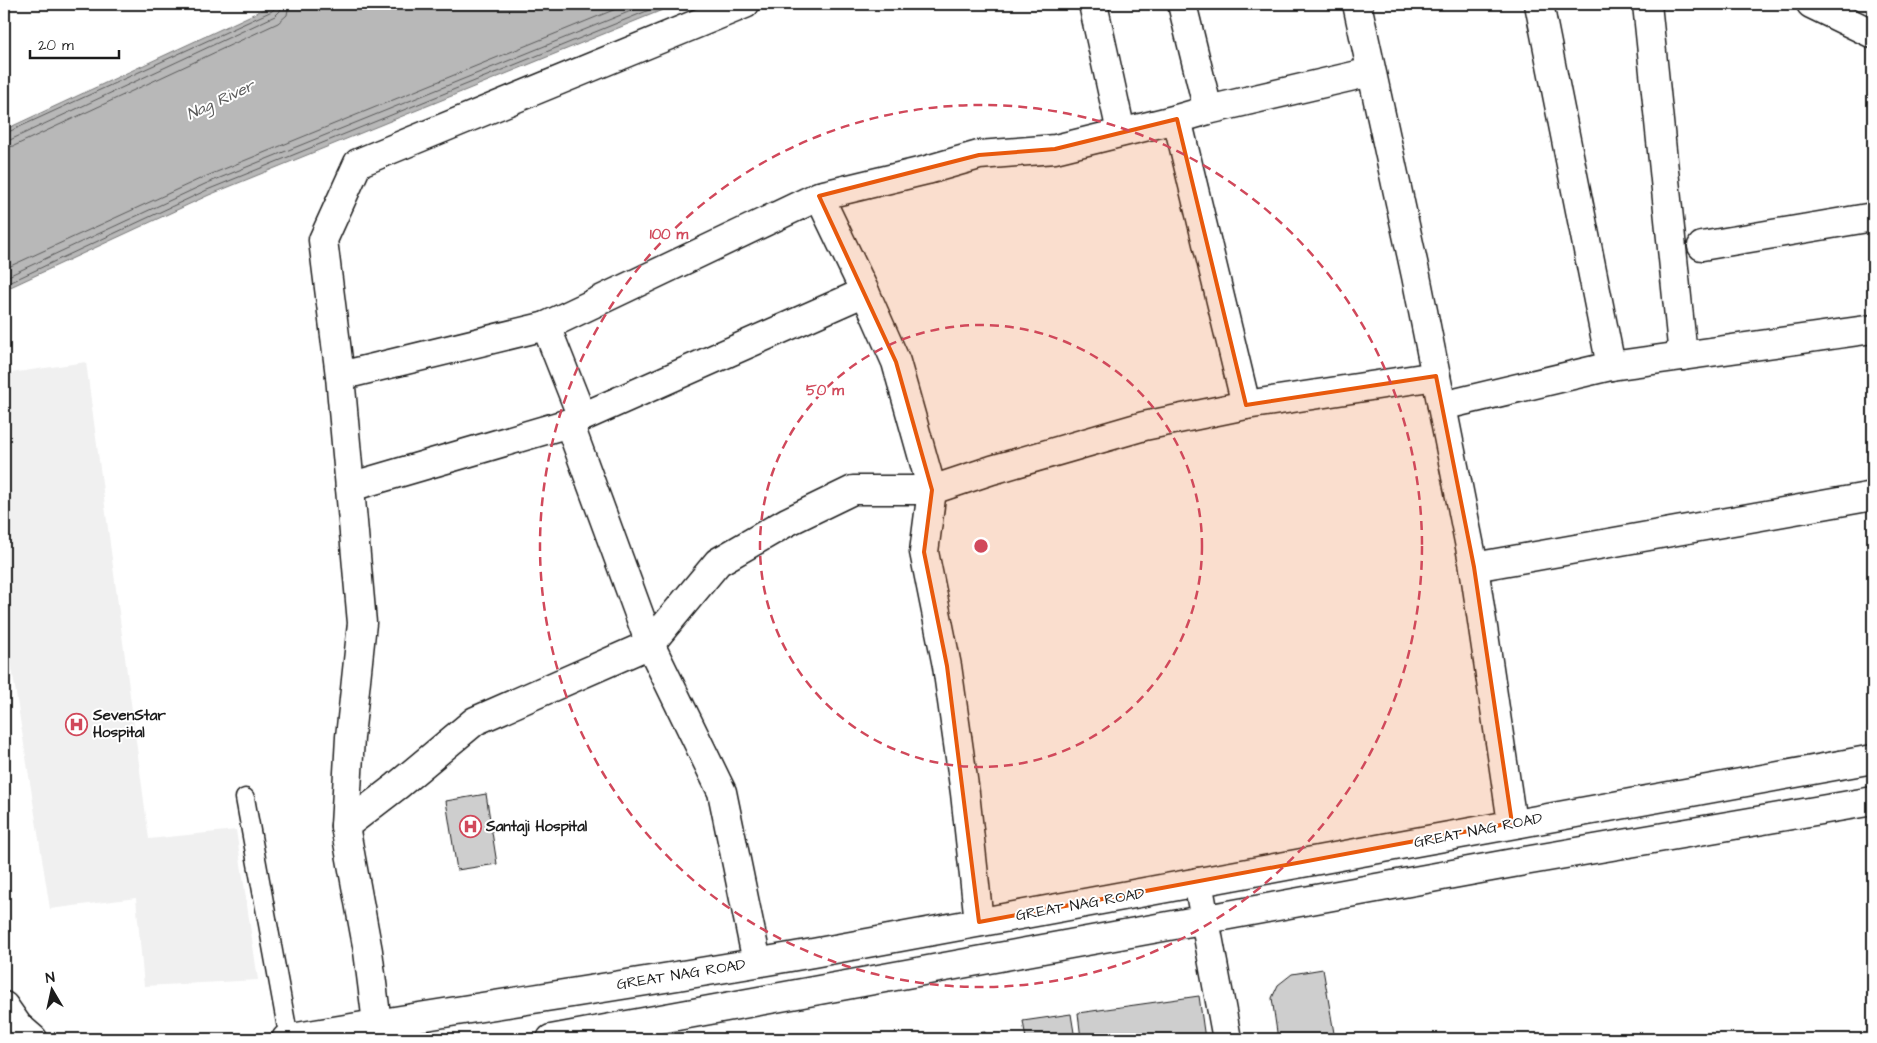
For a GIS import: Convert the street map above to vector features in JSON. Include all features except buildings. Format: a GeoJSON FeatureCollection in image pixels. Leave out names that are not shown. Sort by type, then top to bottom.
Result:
{"type":"FeatureCollection","features":[{"type":"Feature","properties":{"kind":"street"},"geometry":{"type":"LineString","coordinates":[[378,1031],[368,952],[345,826],[350,737],[362,623],[340,376],[323,240],[358,163],[745,4]]}},
{"type":"Feature","properties":{"kind":"street"},"geometry":{"type":"LineString","coordinates":[[1093,4],[1122,132]]}},
{"type":"Feature","properties":{"kind":"street"},"geometry":{"type":"LineString","coordinates":[[1182,4],[1208,110]]}},
{"type":"Feature","properties":{"kind":"street"},"geometry":{"type":"LineString","coordinates":[[1357,4],[1416,276],[1474,568],[1512,823]]}},
{"type":"Feature","properties":{"kind":"street"},"geometry":{"type":"LineString","coordinates":[[1540,4],[1611,366]]}},
{"type":"Feature","properties":{"kind":"street"},"geometry":{"type":"LineString","coordinates":[[1647,4],[1683,356]]}},
{"type":"Feature","properties":{"kind":"street"},"geometry":{"type":"LineString","coordinates":[[1811,4],[1873,34]]}},
{"type":"Feature","properties":{"kind":"street"},"geometry":{"type":"LineString","coordinates":[[340,376],[546,326],[819,196],[928,170],[980,155],[1054,149],[1208,110],[1371,72]]}},
{"type":"Feature","properties":{"kind":"street"},"geometry":{"type":"LineString","coordinates":[[1178,119],[1246,405]]}},
{"type":"Feature","properties":{"kind":"street"},"geometry":{"type":"LineString","coordinates":[[819,196],[896,362],[932,490],[924,552],[948,666],[965,793],[979,922]]}},
{"type":"Feature","properties":{"kind":"street"},"geometry":{"type":"LineString","coordinates":[[1702,246],[1873,217]]}},
{"type":"Feature","properties":{"kind":"street"},"geometry":{"type":"LineString","coordinates":[[350,487],[575,420],[865,292]]}},
{"type":"Feature","properties":{"kind":"street"},"geometry":{"type":"LineString","coordinates":[[546,326],[575,420],[650,644],[722,792],[757,962]]}},
{"type":"Feature","properties":{"kind":"street"},"geometry":{"type":"LineString","coordinates":[[1442,406],[1611,366],[1873,329]]}},
{"type":"Feature","properties":{"kind":"street"},"geometry":{"type":"LineString","coordinates":[[345,826],[397,786],[475,721],[650,644],[718,562],[787,522],[853,490],[932,490],[992,470],[1144,426],[1246,405],[1436,376]]}},
{"type":"Feature","properties":{"kind":"street"},"geometry":{"type":"LineString","coordinates":[[1474,568],[1873,496]]}},
{"type":"Feature","properties":{"kind":"street","name":"GREAT NAG ROAD"},"geometry":{"type":"LineString","coordinates":[[288,1039],[378,1031],[1512,823],[1873,759]]}},
{"type":"Feature","properties":{"kind":"street"},"geometry":{"type":"LineString","coordinates":[[551,1039],[1514,863],[1873,801]]}},
{"type":"Feature","properties":{"kind":"street"},"geometry":{"type":"LineString","coordinates":[[1198,882],[1228,1039]]}},
{"type":"Feature","properties":{"kind":"street"},"geometry":{"type":"LineString","coordinates":[[4,1006],[18,1026],[33,1039]]}},
{"type":"Feature","properties":{"kind":"lane"},"geometry":{"type":"LineString","coordinates":[[245,798],[288,1039]]}},
{"type":"Feature","properties":{"kind":"highlighted area"},"geometry":{"type":"Polygon","coordinates":[[[1177,119],[1246,405],[1436,376],[1474,567],[1512,823],[979,922],[947,666],[924,552],[932,490],[896,362],[819,196],[979,155],[1055,149],[1177,119]]]}},
{"type":"Feature","properties":{"kind":"shaded area","name":"SevenStar Hospital"},"geometry":{"type":"Polygon","coordinates":[[[86,362],[149,839],[236,830],[258,980],[144,986],[136,898],[50,909],[4,618],[4,374],[86,362]]]}},
{"type":"Feature","properties":{"kind":"water","name":"Nag River"},"geometry":{"type":"Polygon","coordinates":[[[275,4],[677,4],[209,195],[4,290],[4,130],[275,4]]]}},
{"type":"Feature","properties":{"kind":"place","name":"SevenStar Hospital"},"geometry":{"type":"Point","coordinates":[77,724]}},
{"type":"Feature","properties":{"kind":"place","name":"Santaji Hospital"},"geometry":{"type":"Point","coordinates":[470,826]}}]}
